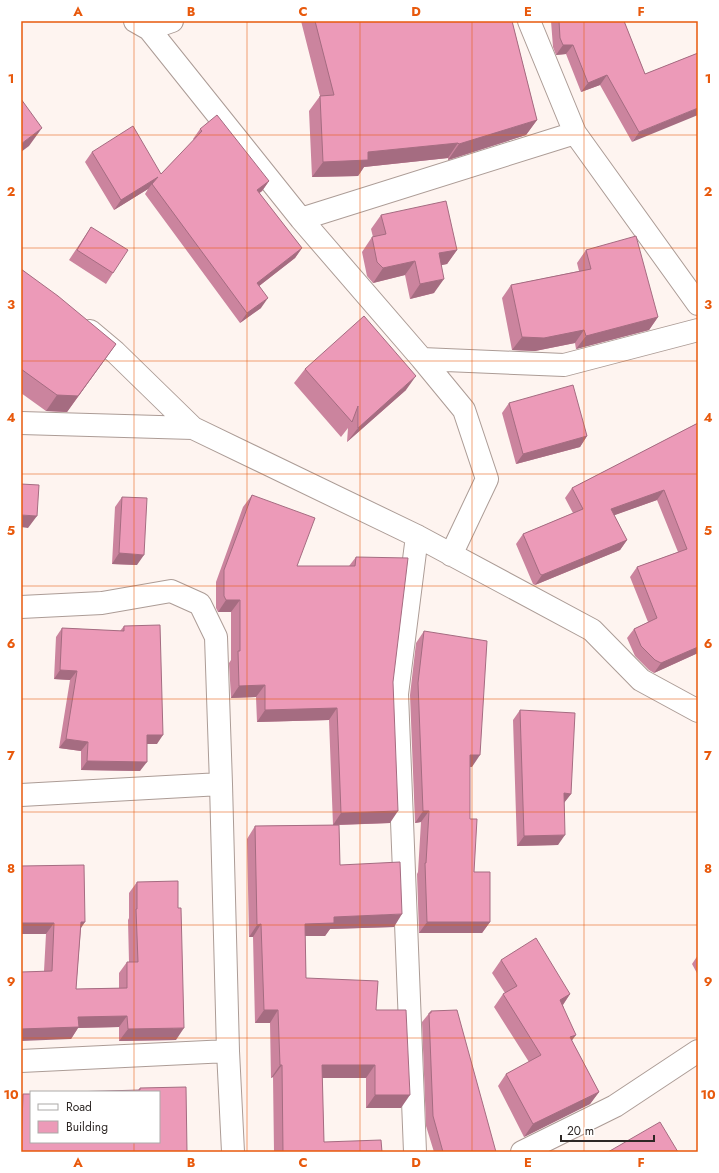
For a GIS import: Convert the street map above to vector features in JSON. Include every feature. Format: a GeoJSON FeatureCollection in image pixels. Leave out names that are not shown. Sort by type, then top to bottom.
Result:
{"type":"FeatureCollection","features":[{"type":"Feature","properties":{"kind":"street"},"geometry":{"type":"LineString","coordinates":[[142,25],[172,21]]}},
{"type":"Feature","properties":{"kind":"street"},"geometry":{"type":"LineString","coordinates":[[529,21],[575,133],[698,304]]}},
{"type":"Feature","properties":{"kind":"street"},"geometry":{"type":"LineString","coordinates":[[142,25],[302,219],[464,410],[487,478],[451,554]]}},
{"type":"Feature","properties":{"kind":"street"},"geometry":{"type":"LineString","coordinates":[[302,219],[575,133]]}},
{"type":"Feature","properties":{"kind":"street"},"geometry":{"type":"LineString","coordinates":[[74,318],[115,352],[193,428],[417,536],[592,630],[641,680],[698,711]]}},
{"type":"Feature","properties":{"kind":"street"},"geometry":{"type":"LineString","coordinates":[[422,359],[564,365],[698,330]]}},
{"type":"Feature","properties":{"kind":"street"},"geometry":{"type":"LineString","coordinates":[[21,423],[193,428]]}},
{"type":"Feature","properties":{"kind":"street"},"geometry":{"type":"LineString","coordinates":[[415,1152],[397,694],[417,536]]}},
{"type":"Feature","properties":{"kind":"street"},"geometry":{"type":"LineString","coordinates":[[21,607],[102,603],[171,591],[200,604],[216,637],[228,1050],[234,1152]]}},
{"type":"Feature","properties":{"kind":"street"},"geometry":{"type":"LineString","coordinates":[[21,795],[221,784]]}},
{"type":"Feature","properties":{"kind":"street"},"geometry":{"type":"LineString","coordinates":[[21,1061],[228,1050]]}},
{"type":"Feature","properties":{"kind":"street"},"geometry":{"type":"LineString","coordinates":[[522,1152],[615,1106],[698,1051]]}},
{"type":"Feature","properties":{"kind":"building"},"geometry":{"type":"Polygon","coordinates":[[[315,21],[512,21],[537,120],[459,144],[368,152],[368,160],[323,162],[320,96],[334,95],[315,21]]]}},
{"type":"Feature","properties":{"kind":"building"},"geometry":{"type":"Polygon","coordinates":[[[559,21],[624,21],[645,74],[698,53],[698,108],[639,132],[607,75],[588,83],[573,45],[563,45],[560,38],[559,21]]]}},
{"type":"Feature","properties":{"kind":"building"},"geometry":{"type":"Polygon","coordinates":[[[21,99],[42,128],[21,144],[21,99]]]}},
{"type":"Feature","properties":{"kind":"building"},"geometry":{"type":"Polygon","coordinates":[[[217,115],[269,181],[257,190],[302,248],[257,283],[268,298],[247,313],[152,184],[158,177],[121,200],[92,152],[133,126],[161,174],[202,131],[200,129],[217,115]]]}},
{"type":"Feature","properties":{"kind":"building"},"geometry":{"type":"Polygon","coordinates":[[[446,201],[457,250],[439,253],[444,279],[420,284],[415,261],[383,268],[377,262],[372,237],[386,234],[381,215],[446,201]]]}},
{"type":"Feature","properties":{"kind":"building"},"geometry":{"type":"Polygon","coordinates":[[[91,227],[128,250],[113,273],[77,250],[91,227]]]}},
{"type":"Feature","properties":{"kind":"building"},"geometry":{"type":"Polygon","coordinates":[[[636,236],[658,317],[586,336],[584,330],[544,338],[522,337],[511,285],[591,269],[586,250],[636,236]]]}},
{"type":"Feature","properties":{"kind":"building"},"geometry":{"type":"Polygon","coordinates":[[[21,269],[58,296],[116,344],[78,396],[57,395],[21,369],[21,269]]]}},
{"type":"Feature","properties":{"kind":"building"},"geometry":{"type":"Polygon","coordinates":[[[364,316],[416,376],[358,428],[358,406],[352,422],[305,369],[364,316]]]}},
{"type":"Feature","properties":{"kind":"building"},"geometry":{"type":"Polygon","coordinates":[[[573,385],[587,436],[523,454],[509,403],[573,385]]]}},
{"type":"Feature","properties":{"kind":"building"},"geometry":{"type":"Polygon","coordinates":[[[698,423],[698,647],[661,663],[655,660],[641,646],[634,629],[657,618],[637,567],[687,549],[664,490],[611,509],[627,540],[542,575],[540,574],[523,534],[583,509],[572,488],[698,423]]]}},
{"type":"Feature","properties":{"kind":"building"},"geometry":{"type":"Polygon","coordinates":[[[21,484],[39,485],[37,516],[21,515],[21,484]]]}},
{"type":"Feature","properties":{"kind":"building"},"geometry":{"type":"Polygon","coordinates":[[[252,495],[315,518],[297,566],[355,566],[356,557],[408,558],[393,682],[398,811],[341,813],[337,708],[265,710],[265,685],[239,686],[238,651],[240,651],[240,600],[226,600],[224,596],[224,570],[252,495]]]}},
{"type":"Feature","properties":{"kind":"building"},"geometry":{"type":"Polygon","coordinates":[[[122,497],[147,498],[144,555],[119,553],[122,497]]]}},
{"type":"Feature","properties":{"kind":"building"},"geometry":{"type":"Polygon","coordinates":[[[160,625],[163,735],[147,735],[147,762],[87,761],[88,742],[66,739],[77,671],[60,670],[62,628],[124,631],[124,626],[160,625]]]}},
{"type":"Feature","properties":{"kind":"building"},"geometry":{"type":"Polygon","coordinates":[[[424,631],[487,641],[480,755],[470,755],[470,819],[477,819],[474,872],[490,872],[490,922],[427,922],[425,863],[429,811],[423,811],[418,683],[424,631]]]}},
{"type":"Feature","properties":{"kind":"building"},"geometry":{"type":"Polygon","coordinates":[[[520,710],[575,713],[571,794],[564,793],[565,835],[524,836],[520,710]]]}},
{"type":"Feature","properties":{"kind":"building"},"geometry":{"type":"Polygon","coordinates":[[[339,825],[340,865],[400,862],[402,914],[334,917],[334,923],[305,924],[306,978],[378,981],[376,1010],[406,1010],[410,1095],[375,1095],[375,1065],[322,1065],[324,1142],[381,1140],[382,1152],[283,1152],[282,1065],[280,1065],[278,1010],[264,1010],[261,924],[257,925],[255,826],[339,825]]]}},
{"type":"Feature","properties":{"kind":"building"},"geometry":{"type":"Polygon","coordinates":[[[84,865],[85,922],[81,922],[76,989],[127,988],[127,962],[138,962],[136,909],[137,882],[178,881],[178,908],[181,908],[184,1028],[128,1029],[127,1016],[78,1017],[79,1027],[21,1029],[21,972],[52,971],[54,923],[21,923],[21,866],[84,865]]]}},
{"type":"Feature","properties":{"kind":"building"},"geometry":{"type":"Polygon","coordinates":[[[536,938],[570,994],[560,1000],[576,1035],[570,1037],[599,1092],[533,1124],[506,1074],[541,1055],[503,994],[517,986],[501,960],[536,938]]]}},
{"type":"Feature","properties":{"kind":"building"},"geometry":{"type":"Polygon","coordinates":[[[457,1010],[496,1152],[443,1152],[433,1116],[429,1013],[431,1013],[431,1011],[457,1010]]]}},
{"type":"Feature","properties":{"kind":"building"},"geometry":{"type":"Polygon","coordinates":[[[186,1087],[187,1152],[21,1152],[23,1094],[30,1094],[30,1143],[160,1143],[160,1091],[105,1091],[140,1090],[140,1088],[186,1087]]]}},
{"type":"Feature","properties":{"kind":"building"},"geometry":{"type":"Polygon","coordinates":[[[660,1122],[678,1152],[608,1152],[660,1122]]]}}]}
